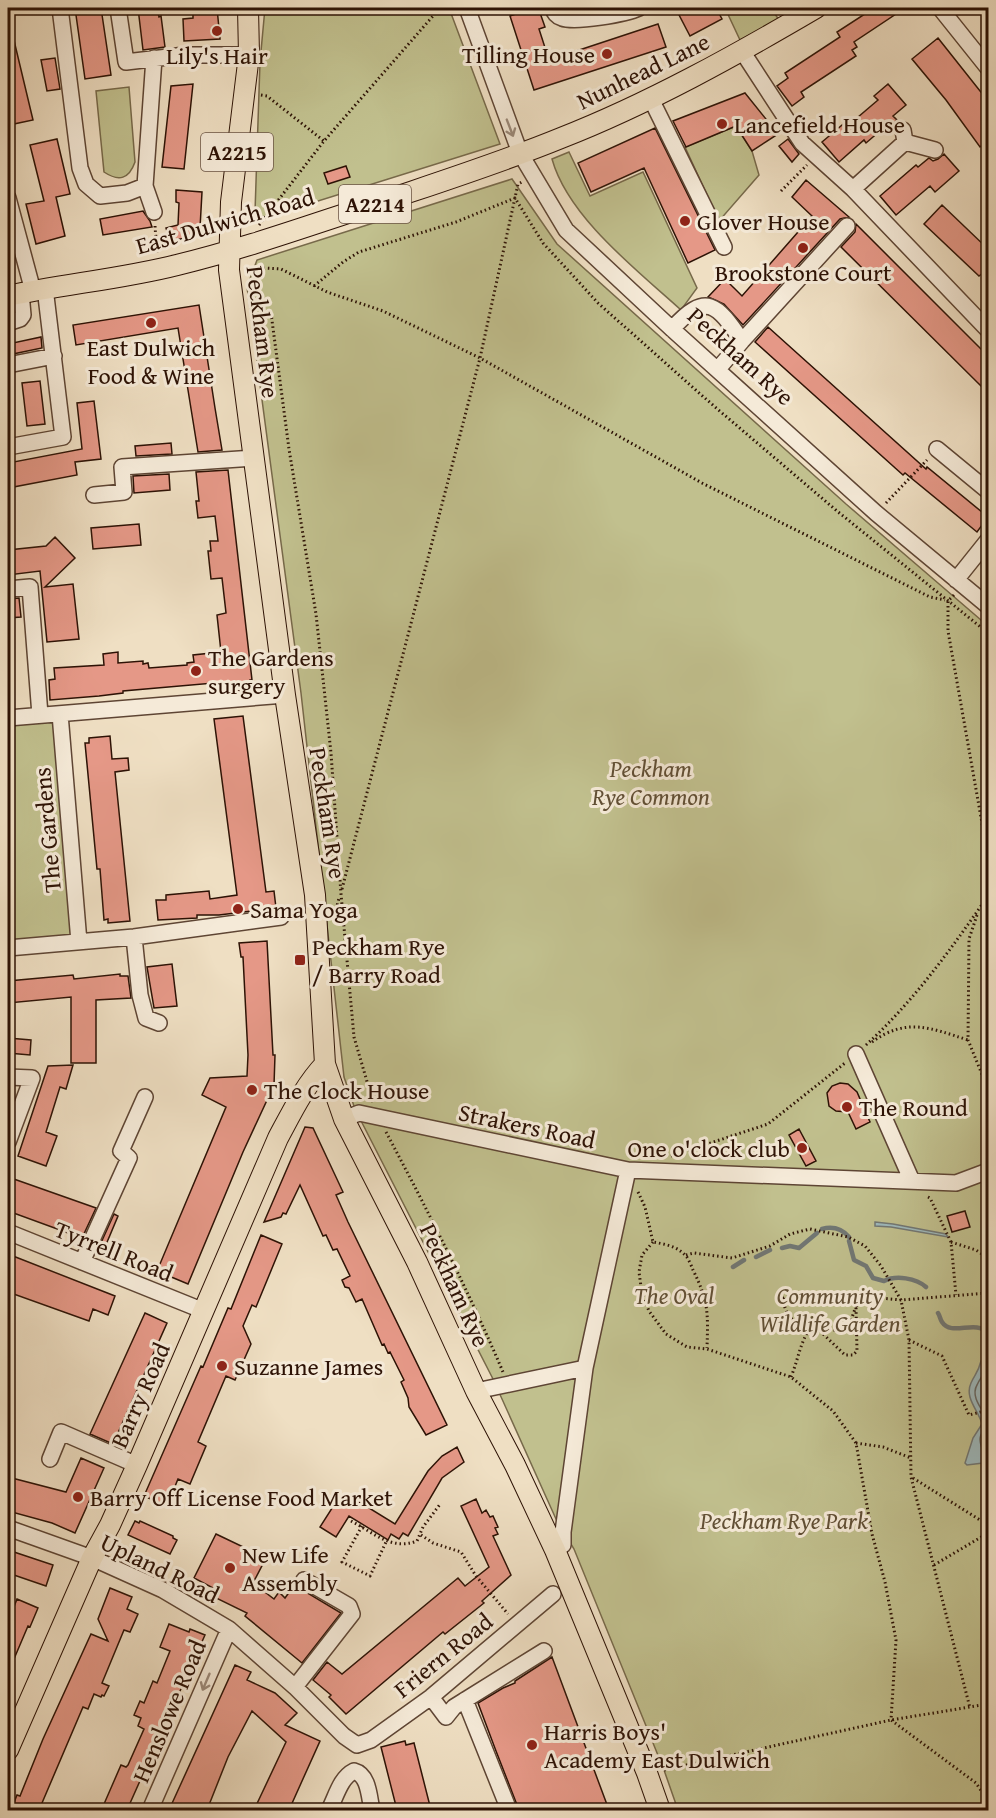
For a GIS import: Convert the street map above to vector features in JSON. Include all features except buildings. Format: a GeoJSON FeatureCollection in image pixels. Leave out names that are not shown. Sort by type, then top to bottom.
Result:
{"type":"FeatureCollection","features":[{"type":"Feature","properties":{"kind":"main road","name":"Peckham Rye"},"geometry":{"type":"LineString","coordinates":[[248,8],[249,55],[231,202],[229,276],[285,695],[315,895],[325,1064],[344,1119],[417,1262],[476,1391],[515,1465],[559,1559],[660,1810]]}},
{"type":"Feature","properties":{"kind":"main road","name":"Nunhead Lane"},"geometry":{"type":"LineString","coordinates":[[520,153],[562,138],[650,97],[742,51],[816,8]]}},
{"type":"Feature","properties":{"kind":"main road","name":"East Dulwich Road"},"geometry":{"type":"LineString","coordinates":[[27,292],[158,269],[228,252],[483,169],[520,153]]}},
{"type":"Feature","properties":{"kind":"main road","name":"Barry Road"},"geometry":{"type":"LineString","coordinates":[[8,1750],[137,1465],[278,1138],[298,1100],[316,1073],[325,1064]]}},
{"type":"Feature","properties":{"kind":"street"},"geometry":{"type":"LineString","coordinates":[[60,8],[80,168],[86,184],[100,196],[127,193],[145,186]]}},
{"type":"Feature","properties":{"kind":"street"},"geometry":{"type":"LineString","coordinates":[[118,8],[126,62],[185,55],[249,55]]}},
{"type":"Feature","properties":{"kind":"street","name":"Peckham Rye"},"geometry":{"type":"LineString","coordinates":[[467,8],[520,153],[566,230],[876,513],[988,606]]}},
{"type":"Feature","properties":{"kind":"street"},"geometry":{"type":"LineString","coordinates":[[553,8],[559,17],[570,20],[639,8]]}},
{"type":"Feature","properties":{"kind":"street"},"geometry":{"type":"LineString","coordinates":[[940,8],[988,68]]}},
{"type":"Feature","properties":{"kind":"street"},"geometry":{"type":"LineString","coordinates":[[742,51],[802,143],[852,189],[986,323]]}},
{"type":"Feature","properties":{"kind":"street"},"geometry":{"type":"LineString","coordinates":[[153,58],[145,186],[154,212]]}},
{"type":"Feature","properties":{"kind":"street"},"geometry":{"type":"LineString","coordinates":[[650,97],[724,247]]}},
{"type":"Feature","properties":{"kind":"street"},"geometry":{"type":"LineString","coordinates":[[852,189],[904,136],[935,150]]}},
{"type":"Feature","properties":{"kind":"street"},"geometry":{"type":"LineString","coordinates":[[8,198],[27,292],[54,356],[63,437],[8,447]]}},
{"type":"Feature","properties":{"kind":"street"},"geometry":{"type":"LineString","coordinates":[[718,369],[847,226]]}},
{"type":"Feature","properties":{"kind":"street"},"geometry":{"type":"LineString","coordinates":[[8,323],[20,319],[23,315],[27,292]]}},
{"type":"Feature","properties":{"kind":"street"},"geometry":{"type":"LineString","coordinates":[[672,329],[695,308],[707,306],[724,316],[742,341]]}},
{"type":"Feature","properties":{"kind":"street"},"geometry":{"type":"LineString","coordinates":[[8,365],[54,356]]}},
{"type":"Feature","properties":{"kind":"street"},"geometry":{"type":"LineString","coordinates":[[937,449],[988,491]]}},
{"type":"Feature","properties":{"kind":"street"},"geometry":{"type":"LineString","coordinates":[[94,495],[124,492],[122,467],[254,458]]}},
{"type":"Feature","properties":{"kind":"street"},"geometry":{"type":"LineString","coordinates":[[956,580],[988,540]]}},
{"type":"Feature","properties":{"kind":"street"},"geometry":{"type":"LineString","coordinates":[[8,589],[30,586],[40,715]]}},
{"type":"Feature","properties":{"kind":"street"},"geometry":{"type":"LineString","coordinates":[[8,718],[285,695]]}},
{"type":"Feature","properties":{"kind":"street","name":"The Gardens"},"geometry":{"type":"LineString","coordinates":[[60,714],[79,942]]}},
{"type":"Feature","properties":{"kind":"street"},"geometry":{"type":"LineString","coordinates":[[8,948],[135,937],[281,917]]}},
{"type":"Feature","properties":{"kind":"street"},"geometry":{"type":"LineString","coordinates":[[135,937],[140,995],[146,1018],[159,1023]]}},
{"type":"Feature","properties":{"kind":"street"},"geometry":{"type":"LineString","coordinates":[[856,1054],[908,1181]]}},
{"type":"Feature","properties":{"kind":"street"},"geometry":{"type":"LineString","coordinates":[[8,1077],[32,1078],[8,1142]]}},
{"type":"Feature","properties":{"kind":"street"},"geometry":{"type":"LineString","coordinates":[[82,1262],[129,1158],[121,1151],[145,1097]]}},
{"type":"Feature","properties":{"kind":"street","name":"Strakers Road"},"geometry":{"type":"LineString","coordinates":[[344,1119],[359,1113],[628,1170],[956,1183],[988,1172]]}},
{"type":"Feature","properties":{"kind":"street"},"geometry":{"type":"LineString","coordinates":[[563,1545],[585,1368],[628,1170]]}},
{"type":"Feature","properties":{"kind":"street","name":"Tyrrell Road"},"geometry":{"type":"LineString","coordinates":[[8,1232],[204,1311]]}},
{"type":"Feature","properties":{"kind":"street"},"geometry":{"type":"LineString","coordinates":[[476,1391],[585,1368]]}},
{"type":"Feature","properties":{"kind":"street"},"geometry":{"type":"LineString","coordinates":[[50,1460],[62,1432],[137,1465]]}},
{"type":"Feature","properties":{"kind":"street","name":"Upland Road"},"geometry":{"type":"LineString","coordinates":[[8,1528],[93,1558],[163,1590],[229,1629],[295,1687],[344,1736],[357,1745]]}},
{"type":"Feature","properties":{"kind":"street"},"geometry":{"type":"LineString","coordinates":[[295,1687],[352,1614],[349,1606],[304,1580]]}},
{"type":"Feature","properties":{"kind":"street","name":"Friern Road"},"geometry":{"type":"LineString","coordinates":[[357,1745],[371,1740],[431,1697],[553,1594]]}},
{"type":"Feature","properties":{"kind":"street","name":"Henslowe Road"},"geometry":{"type":"LineString","coordinates":[[150,1810],[229,1629]]}},
{"type":"Feature","properties":{"kind":"street"},"geometry":{"type":"LineString","coordinates":[[431,1697],[446,1717],[454,1707],[544,1651]]}},
{"type":"Feature","properties":{"kind":"street"},"geometry":{"type":"LineString","coordinates":[[465,1700],[509,1810]]}},
{"type":"Feature","properties":{"kind":"street"},"geometry":{"type":"LineString","coordinates":[[330,1810],[343,1781],[349,1773],[354,1771],[364,1777],[372,1810]]}},
{"type":"Feature","properties":{"kind":"path"},"geometry":{"type":"LineString","coordinates":[[263,241],[259,224],[324,141],[440,8]]}},
{"type":"Feature","properties":{"kind":"path"},"geometry":{"type":"LineString","coordinates":[[245,92],[267,96],[324,141]]}},
{"type":"Feature","properties":{"kind":"path"},"geometry":{"type":"LineString","coordinates":[[781,192],[816,156]]}},
{"type":"Feature","properties":{"kind":"path"},"geometry":{"type":"LineString","coordinates":[[333,924],[480,358],[518,184],[521,182]]}},
{"type":"Feature","properties":{"kind":"path"},"geometry":{"type":"LineString","coordinates":[[314,286],[359,252],[456,222],[515,198]]}},
{"type":"Feature","properties":{"kind":"path"},"geometry":{"type":"LineString","coordinates":[[515,198],[543,243],[598,303],[837,511],[988,633]]}},
{"type":"Feature","properties":{"kind":"path"},"geometry":{"type":"LineString","coordinates":[[154,212],[158,269]]}},
{"type":"Feature","properties":{"kind":"path"},"geometry":{"type":"LineString","coordinates":[[229,276],[265,268],[281,269],[314,286],[383,311],[480,358],[702,483],[930,597],[948,601]]}},
{"type":"Feature","properties":{"kind":"path"},"geometry":{"type":"LineString","coordinates":[[270,313],[316,614],[331,753],[340,894],[354,1037],[377,1117],[424,1203],[475,1305],[508,1384]]}},
{"type":"Feature","properties":{"kind":"path"},"geometry":{"type":"LineString","coordinates":[[876,513],[937,449]]}},
{"type":"Feature","properties":{"kind":"path"},"geometry":{"type":"LineString","coordinates":[[948,601],[948,631],[988,857]]}},
{"type":"Feature","properties":{"kind":"path"},"geometry":{"type":"LineString","coordinates":[[856,1054],[893,1020],[926,982],[988,896]]}},
{"type":"Feature","properties":{"kind":"path"},"geometry":{"type":"LineString","coordinates":[[978,911],[969,939],[968,1040],[988,1089]]}},
{"type":"Feature","properties":{"kind":"path"},"geometry":{"type":"LineString","coordinates":[[671,1156],[768,1124],[876,1039],[900,1027],[927,1027],[968,1040]]}},
{"type":"Feature","properties":{"kind":"path"},"geometry":{"type":"LineString","coordinates":[[628,1170],[645,1207],[653,1242]]}},
{"type":"Feature","properties":{"kind":"path"},"geometry":{"type":"LineString","coordinates":[[908,1181],[912,1194],[930,1198],[949,1238],[956,1295]]}},
{"type":"Feature","properties":{"kind":"path"},"geometry":{"type":"LineString","coordinates":[[686,1255],[693,1253],[732,1258],[770,1246],[790,1234],[810,1229],[848,1237],[865,1246],[888,1278],[901,1300],[909,1340],[911,1477],[970,1708]]}},
{"type":"Feature","properties":{"kind":"path"},"geometry":{"type":"LineString","coordinates":[[949,1238],[988,1258]]}},
{"type":"Feature","properties":{"kind":"path"},"geometry":{"type":"LineString","coordinates":[[653,1242],[674,1247],[686,1255],[707,1302],[709,1321],[707,1349]]}},
{"type":"Feature","properties":{"kind":"path"},"geometry":{"type":"LineString","coordinates":[[653,1242],[642,1255],[639,1272],[642,1294],[649,1311],[666,1334],[687,1347],[707,1349],[791,1377],[833,1411],[856,1443],[872,1534],[885,1582],[896,1640],[891,1720]]}},
{"type":"Feature","properties":{"kind":"path"},"geometry":{"type":"LineString","coordinates":[[856,1306],[849,1326],[838,1332],[810,1328],[792,1321],[786,1312],[784,1298],[795,1293],[824,1292],[856,1306],[880,1298],[901,1300],[988,1293]]}},
{"type":"Feature","properties":{"kind":"path"},"geometry":{"type":"LineString","coordinates":[[818,1329],[845,1356],[853,1355],[857,1351],[856,1306]]}},
{"type":"Feature","properties":{"kind":"path"},"geometry":{"type":"LineString","coordinates":[[791,1377],[802,1340],[810,1328]]}},
{"type":"Feature","properties":{"kind":"path"},"geometry":{"type":"LineString","coordinates":[[909,1340],[942,1356],[969,1415],[988,1410]]}},
{"type":"Feature","properties":{"kind":"path"},"geometry":{"type":"LineString","coordinates":[[856,1443],[883,1447],[911,1458]]}},
{"type":"Feature","properties":{"kind":"path"},"geometry":{"type":"LineString","coordinates":[[911,1477],[988,1525]]}},
{"type":"Feature","properties":{"kind":"path"},"geometry":{"type":"LineString","coordinates":[[351,1521],[386,1542],[407,1544],[417,1541],[423,1527],[441,1503]]}},
{"type":"Feature","properties":{"kind":"path"},"geometry":{"type":"LineString","coordinates":[[362,1526],[342,1562],[370,1576],[386,1542]]}},
{"type":"Feature","properties":{"kind":"path"},"geometry":{"type":"LineString","coordinates":[[934,1565],[988,1533]]}},
{"type":"Feature","properties":{"kind":"path"},"geometry":{"type":"LineString","coordinates":[[421,1535],[434,1543],[460,1552],[476,1576],[516,1624]]}},
{"type":"Feature","properties":{"kind":"path"},"geometry":{"type":"LineString","coordinates":[[647,1773],[891,1720],[988,1704]]}},
{"type":"Feature","properties":{"kind":"path"},"geometry":{"type":"LineString","coordinates":[[891,1720],[976,1783],[988,1801]]}},
{"type":"Feature","properties":{"kind":"green space"},"geometry":{"type":"Polygon","coordinates":[[[265,8],[449,8],[500,144],[267,217],[259,216],[255,212],[260,62],[265,8]]]}},
{"type":"Feature","properties":{"kind":"green space"},"geometry":{"type":"Polygon","coordinates":[[[725,8],[771,8],[779,20],[740,40],[725,8]]]}},
{"type":"Feature","properties":{"kind":"green space"},"geometry":{"type":"Polygon","coordinates":[[[129,87],[135,162],[127,175],[119,178],[104,172],[96,91],[129,87]]]}},
{"type":"Feature","properties":{"kind":"green space"},"geometry":{"type":"Polygon","coordinates":[[[736,126],[752,151],[759,175],[719,221],[685,147],[736,126]]]}},
{"type":"Feature","properties":{"kind":"green space"},"geometry":{"type":"Polygon","coordinates":[[[569,152],[590,196],[643,172],[697,288],[681,310],[606,241],[573,201],[560,180],[552,159],[569,152]]]}},
{"type":"Feature","properties":{"kind":"green space","name":"Peckham Rye Common"},"geometry":{"type":"Polygon","coordinates":[[[512,179],[557,244],[846,504],[988,626],[988,1810],[678,1810],[664,1770],[574,1549],[556,1519],[493,1379],[355,1109],[344,1077],[301,693],[247,287],[257,260],[512,179]]]}},
{"type":"Feature","properties":{"kind":"green space"},"geometry":{"type":"Polygon","coordinates":[[[57,719],[74,937],[8,943],[8,723],[57,719]]]}},
{"type":"Feature","properties":{"kind":"water"},"geometry":{"type":"Polygon","coordinates":[[[875,1222],[946,1234],[948,1237],[875,1226],[875,1222]]]}},
{"type":"Feature","properties":{"kind":"water"},"geometry":{"type":"Polygon","coordinates":[[[988,1360],[988,1423],[980,1439],[984,1461],[967,1465],[965,1463],[973,1438],[982,1424],[969,1389],[981,1361],[988,1360]]]}},
{"type":"Feature","properties":{"kind":"waterway"},"geometry":{"type":"LineString","coordinates":[[822,1229],[837,1229],[849,1237]]}},
{"type":"Feature","properties":{"kind":"waterway"},"geometry":{"type":"LineString","coordinates":[[782,1248],[790,1246],[799,1248],[817,1233]]}},
{"type":"Feature","properties":{"kind":"waterway"},"geometry":{"type":"LineString","coordinates":[[849,1241],[854,1260],[866,1266],[873,1278],[884,1281],[906,1278],[926,1287]]}},
{"type":"Feature","properties":{"kind":"waterway"},"geometry":{"type":"LineString","coordinates":[[756,1257],[770,1250]]}},
{"type":"Feature","properties":{"kind":"waterway"},"geometry":{"type":"LineString","coordinates":[[733,1267],[744,1260]]}},
{"type":"Feature","properties":{"kind":"waterway"},"geometry":{"type":"LineString","coordinates":[[938,1313],[946,1326],[952,1328],[977,1327],[988,1333]]}},
{"type":"Feature","properties":{"kind":"place","name":"Lily's Hair"},"geometry":{"type":"Point","coordinates":[217,31]}},
{"type":"Feature","properties":{"kind":"place","name":"Tilling House"},"geometry":{"type":"Point","coordinates":[607,54]}},
{"type":"Feature","properties":{"kind":"place","name":"Lancefield House"},"geometry":{"type":"Point","coordinates":[722,124]}},
{"type":"Feature","properties":{"kind":"place","name":"Glover House"},"geometry":{"type":"Point","coordinates":[685,221]}},
{"type":"Feature","properties":{"kind":"place","name":"Brookstone Court"},"geometry":{"type":"Point","coordinates":[803,248]}},
{"type":"Feature","properties":{"kind":"place","name":"East Dulwich Food & Wine"},"geometry":{"type":"Point","coordinates":[151,323]}},
{"type":"Feature","properties":{"kind":"place","name":"The Gardens surgery"},"geometry":{"type":"Point","coordinates":[196,671]}},
{"type":"Feature","properties":{"kind":"place","name":"Sama Yoga"},"geometry":{"type":"Point","coordinates":[238,909]}},
{"type":"Feature","properties":{"kind":"place","name":"Peckham Rye / Barry Road"},"geometry":{"type":"Point","coordinates":[300,960]}},
{"type":"Feature","properties":{"kind":"place","name":"The Clock House"},"geometry":{"type":"Point","coordinates":[252,1090]}},
{"type":"Feature","properties":{"kind":"place","name":"The Round"},"geometry":{"type":"Point","coordinates":[847,1107]}},
{"type":"Feature","properties":{"kind":"place","name":"One o'clock club"},"geometry":{"type":"Point","coordinates":[802,1148]}},
{"type":"Feature","properties":{"kind":"place","name":"Suzanne James"},"geometry":{"type":"Point","coordinates":[222,1366]}},
{"type":"Feature","properties":{"kind":"place","name":"Barry Off License Food Market"},"geometry":{"type":"Point","coordinates":[78,1497]}},
{"type":"Feature","properties":{"kind":"place","name":"New Life Assembly"},"geometry":{"type":"Point","coordinates":[230,1568]}},
{"type":"Feature","properties":{"kind":"place","name":"Harris Boys' Academy East Dulwich"},"geometry":{"type":"Point","coordinates":[532,1745]}},
{"type":"Feature","properties":{"kind":"park label","name":"The Oval"},"geometry":{"type":"Point","coordinates":[674,1295]}},
{"type":"Feature","properties":{"kind":"park label","name":"Community Wildlife Garden"},"geometry":{"type":"Point","coordinates":[830,1309]}},
{"type":"Feature","properties":{"kind":"park label","name":"Peckham Rye Park"},"geometry":{"type":"Point","coordinates":[784,1520]}}]}
